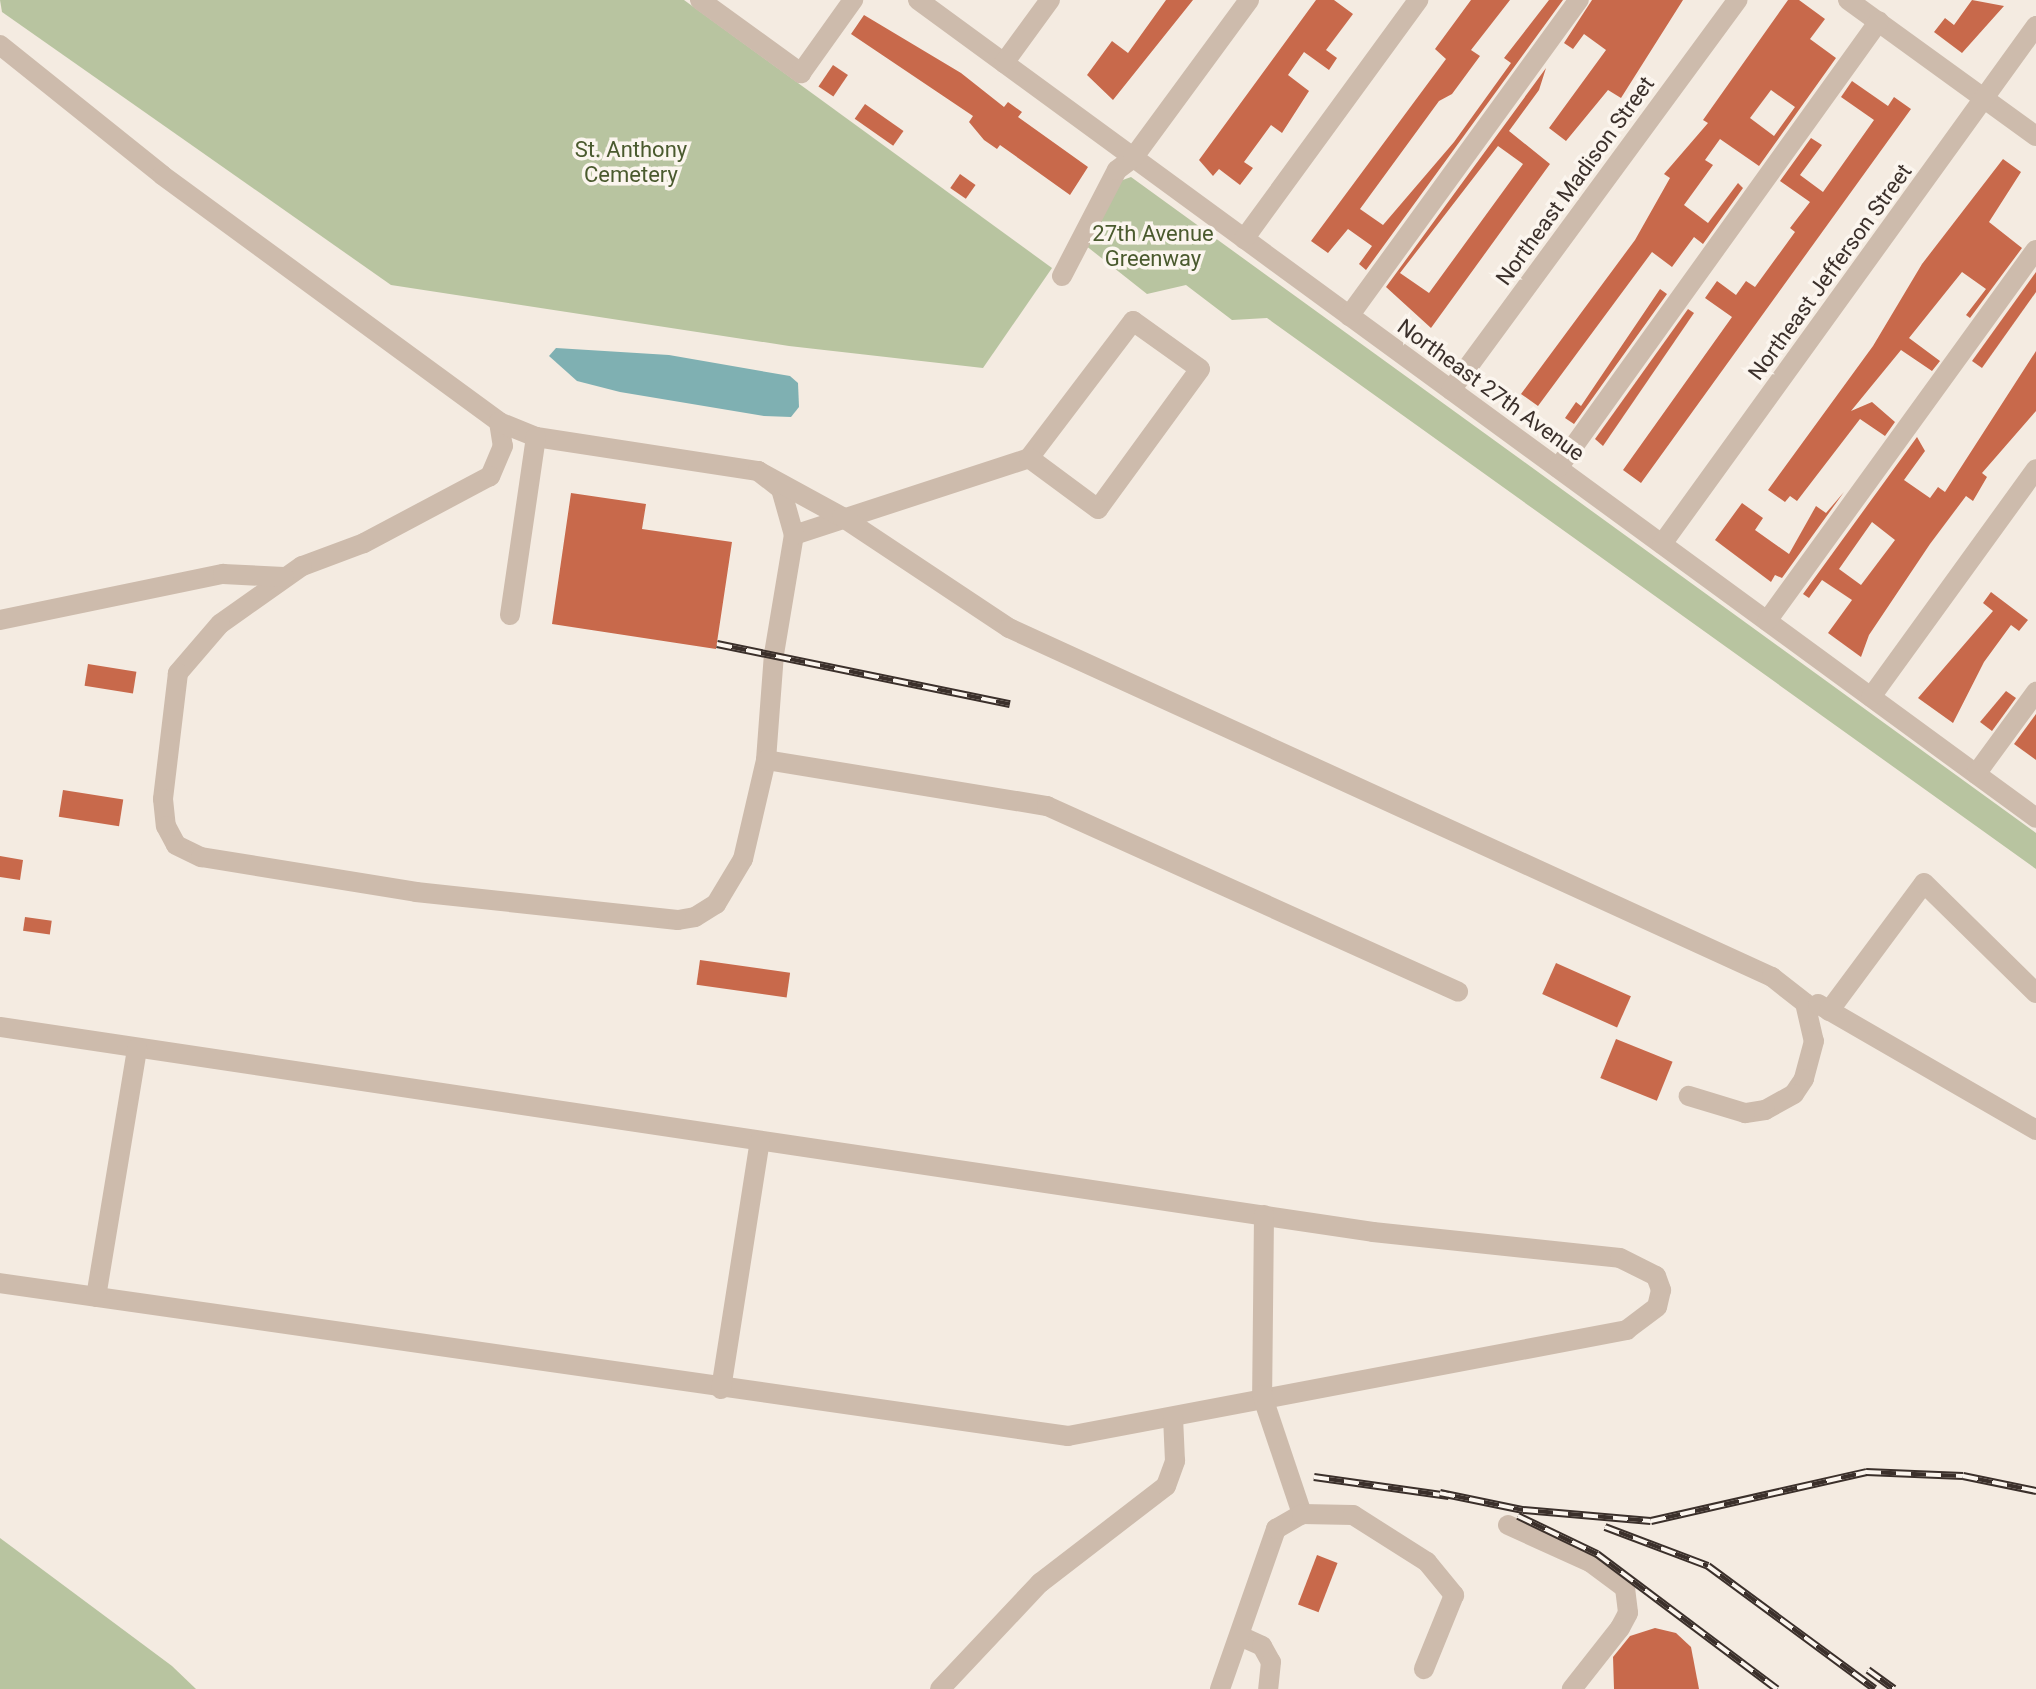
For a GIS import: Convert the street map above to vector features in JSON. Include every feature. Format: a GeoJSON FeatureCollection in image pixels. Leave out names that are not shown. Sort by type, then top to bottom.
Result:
{"type":"FeatureCollection","features":[{"type":"Feature","properties":{"kind":"street"},"geometry":{"type":"LineString","coordinates":[[700,0],[801,73],[853,0]]}},
{"type":"Feature","properties":{"kind":"street","name":"Northeast 27th Avenue"},"geometry":{"type":"LineString","coordinates":[[918,0],[2036,818]]}},
{"type":"Feature","properties":{"kind":"street"},"geometry":{"type":"LineString","coordinates":[[1004,63],[1050,0]]}},
{"type":"Feature","properties":{"kind":"street"},"geometry":{"type":"LineString","coordinates":[[1062,276],[1095,205],[1117,170],[1133,158],[1249,0]]}},
{"type":"Feature","properties":{"kind":"street"},"geometry":{"type":"LineString","coordinates":[[1244,239],[1418,0]]}},
{"type":"Feature","properties":{"kind":"street"},"geometry":{"type":"LineString","coordinates":[[1349,316],[1579,0]]}},
{"type":"Feature","properties":{"kind":"street","name":"Northeast Madison Street"},"geometry":{"type":"LineString","coordinates":[[1451,390],[1737,0]]}},
{"type":"Feature","properties":{"kind":"street"},"geometry":{"type":"LineString","coordinates":[[1848,0],[2036,136]]}},
{"type":"Feature","properties":{"kind":"street"},"geometry":{"type":"LineString","coordinates":[[1558,468],[1879,21]]}},
{"type":"Feature","properties":{"kind":"street","name":"Northeast Jefferson Street"},"geometry":{"type":"LineString","coordinates":[[1662,544],[2036,26]]}},
{"type":"Feature","properties":{"kind":"street"},"geometry":{"type":"LineString","coordinates":[[0,45],[162,175],[499,422],[536,437],[758,471],[842,517],[1043,646],[1792,990],[2036,1130]]}},
{"type":"Feature","properties":{"kind":"street"},"geometry":{"type":"LineString","coordinates":[[1767,621],[2036,250]]}},
{"type":"Feature","properties":{"kind":"street"},"geometry":{"type":"LineString","coordinates":[[794,535],[1029,458],[1133,321],[1200,369],[1098,509],[1029,458]]}},
{"type":"Feature","properties":{"kind":"street"},"geometry":{"type":"LineString","coordinates":[[499,422],[503,446],[490,476],[364,543],[284,577],[220,624],[178,673],[163,799],[166,826],[176,845],[201,857],[416,892],[678,920],[716,904],[733,883],[766,760],[774,654],[794,535],[781,489],[758,471]]}},
{"type":"Feature","properties":{"kind":"street"},"geometry":{"type":"LineString","coordinates":[[510,615],[536,437]]}},
{"type":"Feature","properties":{"kind":"street"},"geometry":{"type":"LineString","coordinates":[[1871,697],[2036,469]]}},
{"type":"Feature","properties":{"kind":"street"},"geometry":{"type":"LineString","coordinates":[[0,620],[223,574],[284,577]]}},
{"type":"Feature","properties":{"kind":"street"},"geometry":{"type":"LineString","coordinates":[[1976,774],[2036,692]]}},
{"type":"Feature","properties":{"kind":"street"},"geometry":{"type":"LineString","coordinates":[[766,760],[1047,806],[1458,992]]}},
{"type":"Feature","properties":{"kind":"street"},"geometry":{"type":"LineString","coordinates":[[1829,1011],[1924,883],[2036,993]]}},
{"type":"Feature","properties":{"kind":"street"},"geometry":{"type":"LineString","coordinates":[[1689,1096],[1745,1113],[1765,1110],[1794,1094],[1804,1079],[1814,1041],[1811,1015],[1792,990]]}},
{"type":"Feature","properties":{"kind":"street"},"geometry":{"type":"LineString","coordinates":[[0,1027],[1264,1215],[1620,1258],[1642,1265],[1661,1290],[1657,1307],[1627,1330],[1262,1395],[1173,1417],[1068,1436],[721,1389],[0,1283]]}},
{"type":"Feature","properties":{"kind":"street"},"geometry":{"type":"LineString","coordinates":[[96,1297],[137,1048]]}},
{"type":"Feature","properties":{"kind":"street"},"geometry":{"type":"LineString","coordinates":[[721,1389],[760,1141]]}},
{"type":"Feature","properties":{"kind":"street"},"geometry":{"type":"LineString","coordinates":[[1264,1215],[1262,1395],[1302,1514]]}},
{"type":"Feature","properties":{"kind":"street"},"geometry":{"type":"LineString","coordinates":[[940,1689],[1040,1583],[1166,1486],[1175,1461],[1173,1417]]}},
{"type":"Feature","properties":{"kind":"street"},"geometry":{"type":"LineString","coordinates":[[1220,1689],[1276,1529],[1302,1514],[1353,1515],[1427,1562],[1454,1595],[1424,1669]]}},
{"type":"Feature","properties":{"kind":"street"},"geometry":{"type":"LineString","coordinates":[[1508,1525],[1590,1562],[1625,1588],[1628,1613],[1620,1628],[1572,1689]]}},
{"type":"Feature","properties":{"kind":"street"},"geometry":{"type":"LineString","coordinates":[[1240,1636],[1262,1646],[1271,1662],[1268,1689]]}},
{"type":"Feature","properties":{"kind":"green space","name":"St. Anthony Cemetery"},"geometry":{"type":"Polygon","coordinates":[[[0,0],[684,0],[1052,268],[983,368],[789,346],[391,285],[2,12],[0,0]]]}},
{"type":"Feature","properties":{"kind":"green space","name":"27th Avenue Greenway"},"geometry":{"type":"Polygon","coordinates":[[[1131,177],[2036,833],[2036,869],[1267,318],[1232,320],[1186,285],[1147,294],[1085,245],[1120,181],[1131,177]]]}},
{"type":"Feature","properties":{"kind":"green space"},"geometry":{"type":"Polygon","coordinates":[[[0,1538],[172,1666],[196,1689],[0,1689],[0,1538]]]}},
{"type":"Feature","properties":{"kind":"water"},"geometry":{"type":"Polygon","coordinates":[[[556,348],[669,355],[790,376],[798,383],[799,407],[791,417],[764,416],[620,392],[577,381],[549,356],[556,348]]]}},
{"type":"Feature","properties":{"kind":"building"},"geometry":{"type":"Polygon","coordinates":[[[1166,0],[1193,0],[1113,100],[1087,75],[1112,41],[1128,53],[1166,0]]]}},
{"type":"Feature","properties":{"kind":"building"},"geometry":{"type":"Polygon","coordinates":[[[1316,0],[1334,0],[1353,14],[1326,50],[1337,58],[1329,70],[1304,52],[1288,75],[1309,91],[1282,133],[1271,125],[1244,162],[1253,168],[1240,185],[1219,169],[1213,176],[1199,160],[1316,0]]]}},
{"type":"Feature","properties":{"kind":"building"},"geometry":{"type":"Polygon","coordinates":[[[1471,0],[1510,0],[1471,50],[1480,56],[1452,94],[1439,101],[1360,209],[1383,225],[1454,142],[1511,63],[1504,58],[1549,0],[1563,0],[1366,270],[1359,264],[1372,246],[1348,229],[1328,253],[1311,241],[1446,59],[1435,49],[1471,0]]]}},
{"type":"Feature","properties":{"kind":"building"},"geometry":{"type":"Polygon","coordinates":[[[1592,0],[1683,0],[1621,98],[1608,90],[1566,141],[1549,128],[1606,50],[1584,34],[1573,49],[1564,43],[1592,0]]]}},
{"type":"Feature","properties":{"kind":"building"},"geometry":{"type":"Polygon","coordinates":[[[1788,0],[1799,0],[1825,19],[1810,39],[1836,58],[1759,166],[1720,139],[1705,160],[1713,165],[1684,205],[1708,223],[1738,183],[1743,188],[1703,244],[1694,237],[1672,267],[1652,252],[1538,406],[1521,394],[1635,240],[1670,178],[1664,174],[1708,123],[1703,120],[1788,0]],[[1771,90],[1750,118],[1774,136],[1795,107],[1771,90]]]}},
{"type":"Feature","properties":{"kind":"building"},"geometry":{"type":"Polygon","coordinates":[[[1972,0],[2004,6],[1962,53],[1934,32],[1945,18],[1954,25],[1972,0]]]}},
{"type":"Feature","properties":{"kind":"building"},"geometry":{"type":"Polygon","coordinates":[[[864,15],[961,73],[1004,107],[1008,102],[1022,112],[1018,117],[1088,167],[1070,195],[1000,145],[997,149],[984,140],[969,122],[973,116],[851,34],[864,15]]]}},
{"type":"Feature","properties":{"kind":"building"},"geometry":{"type":"Polygon","coordinates":[[[833,65],[848,75],[833,97],[818,87],[833,65]]]}},
{"type":"Feature","properties":{"kind":"building"},"geometry":{"type":"Polygon","coordinates":[[[1546,68],[1539,90],[1509,131],[1550,164],[1431,328],[1386,287],[1546,68]],[[1498,146],[1400,273],[1429,293],[1523,164],[1498,146]]]}},
{"type":"Feature","properties":{"kind":"building"},"geometry":{"type":"Polygon","coordinates":[[[1852,81],[1888,106],[1894,97],[1911,109],[1641,483],[1623,470],[1732,317],[1705,298],[1717,281],[1736,295],[1746,281],[1755,287],[1795,232],[1790,228],[1810,202],[1780,181],[1811,138],[1822,145],[1800,175],[1823,192],[1874,120],[1841,97],[1852,81]]]}},
{"type":"Feature","properties":{"kind":"building"},"geometry":{"type":"Polygon","coordinates":[[[865,104],[904,131],[893,146],[855,119],[865,104]]]}},
{"type":"Feature","properties":{"kind":"building"},"geometry":{"type":"Polygon","coordinates":[[[2003,159],[2021,172],[1989,222],[2022,248],[1970,318],[1966,315],[1986,289],[1962,272],[1909,338],[1940,361],[1932,371],[1901,350],[1851,411],[1872,402],[1895,422],[1885,436],[1860,419],[1797,501],[1790,496],[1785,502],[1768,490],[1873,346],[1922,264],[2003,159]]]}},
{"type":"Feature","properties":{"kind":"building"},"geometry":{"type":"Polygon","coordinates":[[[960,174],[976,185],[966,199],[950,188],[960,174]]]}},
{"type":"Feature","properties":{"kind":"building"},"geometry":{"type":"Polygon","coordinates":[[[2036,272],[2036,292],[1982,368],[1972,361],[2036,272]]]}},
{"type":"Feature","properties":{"kind":"building"},"geometry":{"type":"Polygon","coordinates":[[[1660,289],[1667,294],[1574,424],[1565,418],[1576,402],[1581,406],[1660,289]]]}},
{"type":"Feature","properties":{"kind":"building"},"geometry":{"type":"Polygon","coordinates":[[[1688,309],[1694,313],[1603,446],[1595,439],[1688,309]]]}},
{"type":"Feature","properties":{"kind":"building"},"geometry":{"type":"Polygon","coordinates":[[[2036,351],[2036,411],[1982,473],[1987,477],[1973,501],[1966,496],[1930,544],[1869,635],[1861,657],[1828,633],[1852,600],[1822,580],[1809,598],[1803,594],[1917,437],[1925,451],[1904,480],[1930,498],[1938,487],[1945,492],[2036,351]],[[1872,522],[1839,569],[1861,585],[1895,540],[1872,522]]]}},
{"type":"Feature","properties":{"kind":"building"},"geometry":{"type":"Polygon","coordinates":[[[1844,492],[1782,578],[1775,575],[1771,582],[1715,540],[1742,503],[1763,518],[1755,530],[1789,554],[1816,506],[1826,513],[1844,492]]]}},
{"type":"Feature","properties":{"kind":"building"},"geometry":{"type":"Polygon","coordinates":[[[571,493],[646,504],[642,529],[732,542],[716,649],[552,624],[571,493]]]}},
{"type":"Feature","properties":{"kind":"building"},"geometry":{"type":"Polygon","coordinates":[[[1991,592],[2028,620],[2019,631],[2011,625],[1984,662],[1953,723],[1918,698],[1993,611],[1983,603],[1991,592]]]}},
{"type":"Feature","properties":{"kind":"building"},"geometry":{"type":"Polygon","coordinates":[[[88,664],[136,672],[133,693],[85,686],[88,664]]]}},
{"type":"Feature","properties":{"kind":"building"},"geometry":{"type":"Polygon","coordinates":[[[2006,691],[2016,698],[1992,731],[1980,722],[2006,691]]]}},
{"type":"Feature","properties":{"kind":"building"},"geometry":{"type":"Polygon","coordinates":[[[2036,714],[2036,760],[2014,744],[2036,714]]]}},
{"type":"Feature","properties":{"kind":"building"},"geometry":{"type":"Polygon","coordinates":[[[63,790],[123,800],[119,826],[59,817],[63,790]]]}},
{"type":"Feature","properties":{"kind":"building"},"geometry":{"type":"Polygon","coordinates":[[[0,856],[23,860],[20,880],[0,877],[0,856]]]}},
{"type":"Feature","properties":{"kind":"building"},"geometry":{"type":"Polygon","coordinates":[[[25,917],[52,921],[50,935],[23,931],[25,917]]]}},
{"type":"Feature","properties":{"kind":"building"},"geometry":{"type":"Polygon","coordinates":[[[700,960],[790,973],[787,997],[697,985],[700,960]]]}},
{"type":"Feature","properties":{"kind":"building"},"geometry":{"type":"Polygon","coordinates":[[[1556,963],[1631,996],[1617,1027],[1542,994],[1556,963]]]}},
{"type":"Feature","properties":{"kind":"building"},"geometry":{"type":"Polygon","coordinates":[[[1616,1039],[1673,1062],[1657,1101],[1600,1078],[1616,1039]]]}},
{"type":"Feature","properties":{"kind":"building"},"geometry":{"type":"Polygon","coordinates":[[[1317,1555],[1338,1563],[1319,1612],[1298,1604],[1317,1555]]]}},
{"type":"Feature","properties":{"kind":"building"},"geometry":{"type":"Polygon","coordinates":[[[1655,1628],[1676,1633],[1691,1647],[1699,1689],[1614,1689],[1613,1657],[1630,1636],[1655,1628]]]}},
{"type":"Feature","properties":{"kind":"railway"},"geometry":{"type":"LineString","coordinates":[[717,644],[1010,704]]}},
{"type":"Feature","properties":{"kind":"railway"},"geometry":{"type":"LineString","coordinates":[[1440,1493],[1523,1510],[1651,1521],[1866,1472],[1963,1476],[2036,1491]]}},
{"type":"Feature","properties":{"kind":"railway"},"geometry":{"type":"LineString","coordinates":[[1314,1477],[1449,1496]]}},
{"type":"Feature","properties":{"kind":"railway"},"geometry":{"type":"LineString","coordinates":[[1518,1516],[1597,1554],[1777,1689]]}},
{"type":"Feature","properties":{"kind":"railway"},"geometry":{"type":"LineString","coordinates":[[1605,1527],[1708,1566],[1875,1689]]}},
{"type":"Feature","properties":{"kind":"railway"},"geometry":{"type":"LineString","coordinates":[[1868,1670],[1894,1689]]}}]}
